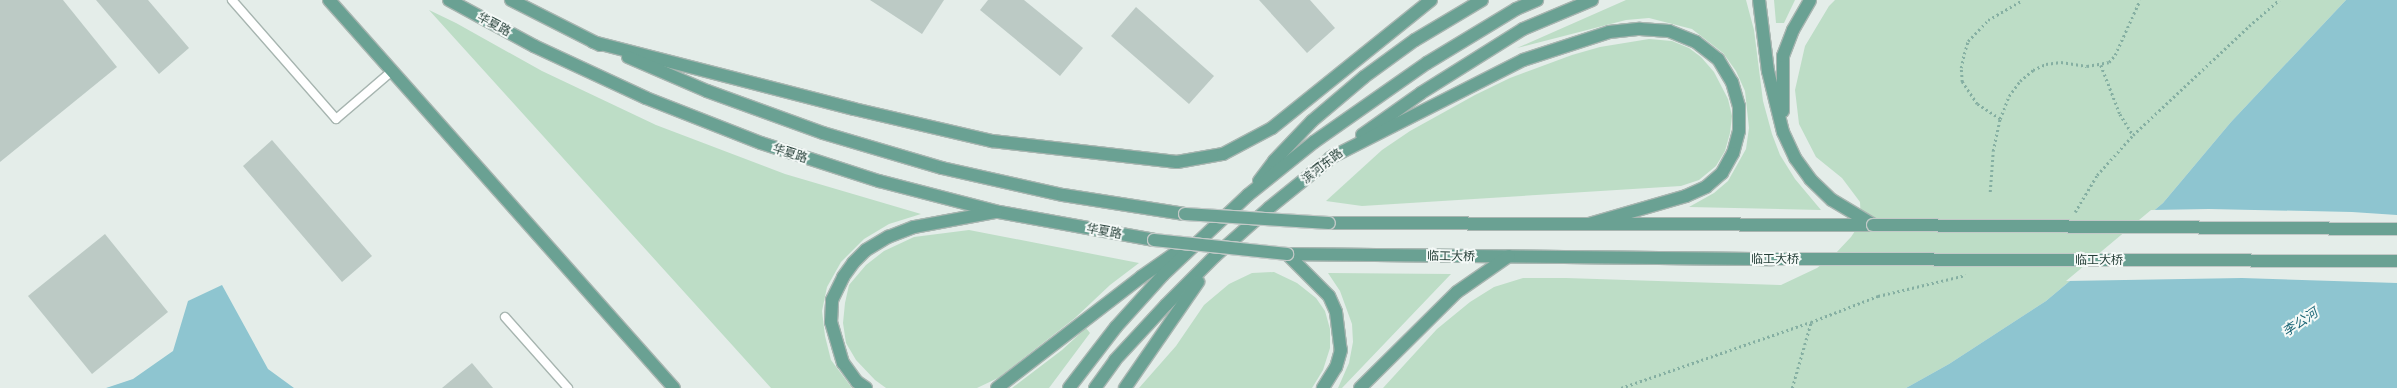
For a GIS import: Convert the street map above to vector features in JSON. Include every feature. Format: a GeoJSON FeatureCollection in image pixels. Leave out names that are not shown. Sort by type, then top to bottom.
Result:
{"type":"FeatureCollection","features":[{"type":"Feature","properties":{"kind":"main road"},"geometry":{"type":"LineString","coordinates":[[329,0],[674,388]]}},
{"type":"Feature","properties":{"kind":"main road","name":"华夏路"},"geometry":{"type":"LineString","coordinates":[[449,0],[534,46],[646,98],[761,143],[879,181],[999,212],[1154,240]]}},
{"type":"Feature","properties":{"kind":"main road"},"geometry":{"type":"LineString","coordinates":[[511,0],[593,42],[707,91],[830,136],[942,168],[1055,193],[1185,214],[1329,223],[2397,229]]}},
{"type":"Feature","properties":{"kind":"main road"},"geometry":{"type":"LineString","coordinates":[[593,42],[854,109],[992,141],[1177,162],[1223,154],[1272,128],[1431,0]]}},
{"type":"Feature","properties":{"kind":"main road"},"geometry":{"type":"LineString","coordinates":[[1248,195],[1274,161],[1317,116],[1364,77],[1415,40],[1482,0]]}},
{"type":"Feature","properties":{"kind":"main road","name":"滨河东路"},"geometry":{"type":"LineString","coordinates":[[1069,388],[1116,327],[1163,275],[1248,195],[1314,142],[1427,63],[1516,9],[1537,0]]}},
{"type":"Feature","properties":{"kind":"main road","name":"滨河东路"},"geometry":{"type":"LineString","coordinates":[[1096,388],[1120,354],[1215,256],[1269,208],[1330,158],[1420,93],[1523,29],[1592,0]]}},
{"type":"Feature","properties":{"kind":"main road"},"geometry":{"type":"LineString","coordinates":[[1759,0],[1764,26],[1768,71],[1783,132],[1795,158],[1810,179],[1832,200],[1873,225]]}},
{"type":"Feature","properties":{"kind":"main road"},"geometry":{"type":"LineString","coordinates":[[1783,132],[1783,56],[1793,30],[1810,0]]}},
{"type":"Feature","properties":{"kind":"main road"},"geometry":{"type":"LineString","coordinates":[[1330,158],[1523,60],[1610,32],[1640,29],[1669,31],[1696,42],[1718,59],[1732,82],[1739,106],[1739,131],[1733,153],[1722,173],[1706,187],[1686,196],[1589,224]]}},
{"type":"Feature","properties":{"kind":"main road"},"geometry":{"type":"LineString","coordinates":[[866,388],[857,382],[843,363],[831,322],[832,300],[842,277],[866,250],[888,237],[914,227],[999,212]]}},
{"type":"Feature","properties":{"kind":"main road"},"geometry":{"type":"LineString","coordinates":[[997,388],[1141,277],[1214,226]]}},
{"type":"Feature","properties":{"kind":"main road","name":"临工大桥"},"geometry":{"type":"LineString","coordinates":[[1154,240],[1286,254],[1771,259],[2397,261]]}},
{"type":"Feature","properties":{"kind":"main road"},"geometry":{"type":"LineString","coordinates":[[1286,254],[1329,296],[1336,312],[1341,350],[1336,367],[1323,388]]}},
{"type":"Feature","properties":{"kind":"main road"},"geometry":{"type":"LineString","coordinates":[[1125,388],[1215,256]]}},
{"type":"Feature","properties":{"kind":"main road"},"geometry":{"type":"LineString","coordinates":[[1360,388],[1457,292],[1509,256]]}},
{"type":"Feature","properties":{"kind":"lane"},"geometry":{"type":"LineString","coordinates":[[232,0],[336,119],[392,71]]}},
{"type":"Feature","properties":{"kind":"lane"},"geometry":{"type":"LineString","coordinates":[[505,317],[568,388]]}},
{"type":"Feature","properties":{"kind":"path"},"geometry":{"type":"LineString","coordinates":[[2000,119],[1977,104],[1962,82],[1961,68],[1968,41],[1988,20],[2022,0]]}},
{"type":"Feature","properties":{"kind":"path"},"geometry":{"type":"LineString","coordinates":[[1990,192],[1993,151],[2000,119],[2009,96],[2020,81],[2033,70],[2046,64],[2061,62],[2087,66],[2101,65],[2109,62],[2115,55],[2140,0]]}},
{"type":"Feature","properties":{"kind":"path"},"geometry":{"type":"LineString","coordinates":[[2101,65],[2117,108],[2133,135]]}},
{"type":"Feature","properties":{"kind":"path"},"geometry":{"type":"LineString","coordinates":[[1792,388],[1812,322]]}},
{"type":"Feature","properties":{"kind":"green space"},"geometry":{"type":"Polygon","coordinates":[[[1626,0],[1746,0],[1754,30],[1763,101],[1772,134],[1780,155],[1795,179],[1821,210],[1689,207],[1714,193],[1728,181],[1746,149],[1749,128],[1745,91],[1736,71],[1723,53],[1692,29],[1649,18],[1626,20],[1517,48],[1626,0]]]}},
{"type":"Feature","properties":{"kind":"green space"},"geometry":{"type":"Polygon","coordinates":[[[1774,0],[1795,0],[1784,23],[1776,23],[1774,0]]]}},
{"type":"Feature","properties":{"kind":"green space"},"geometry":{"type":"Polygon","coordinates":[[[1835,0],[2346,0],[2231,122],[2163,203],[2046,301],[1949,364],[1906,388],[1383,388],[1437,329],[1470,302],[1494,287],[1523,278],[1781,285],[1817,268],[1835,254],[1851,237],[1861,222],[1860,202],[1842,178],[1816,157],[1799,124],[1795,90],[1805,46],[1829,6],[1835,0]]]}},
{"type":"Feature","properties":{"kind":"green space"},"geometry":{"type":"Polygon","coordinates":[[[429,10],[456,23],[542,71],[656,125],[785,174],[921,214],[889,224],[864,239],[841,262],[827,287],[822,311],[825,336],[831,360],[852,388],[771,388],[429,10]]]}},
{"type":"Feature","properties":{"kind":"green space"},"geometry":{"type":"Polygon","coordinates":[[[1649,39],[1672,41],[1689,48],[1701,57],[1714,72],[1728,99],[1732,116],[1730,133],[1725,151],[1716,166],[1699,180],[1681,186],[1362,206],[1326,201],[1382,150],[1410,131],[1475,95],[1510,78],[1572,55],[1600,47],[1649,39]]]}},
{"type":"Feature","properties":{"kind":"green space"},"geometry":{"type":"Polygon","coordinates":[[[969,230],[1139,263],[1110,285],[1075,318],[998,378],[977,388],[886,388],[875,380],[856,360],[846,343],[843,323],[849,285],[866,265],[884,251],[914,237],[969,230]]]}},
{"type":"Feature","properties":{"kind":"green space"},"geometry":{"type":"Polygon","coordinates":[[[1274,272],[1297,283],[1316,298],[1325,311],[1330,329],[1330,348],[1323,370],[1312,388],[1139,388],[1176,346],[1204,305],[1229,284],[1252,273],[1274,272]]]}},
{"type":"Feature","properties":{"kind":"green space"},"geometry":{"type":"Polygon","coordinates":[[[1328,273],[1451,274],[1342,388],[1338,388],[1349,363],[1353,342],[1352,324],[1340,291],[1328,273]]]}},
{"type":"Feature","properties":{"kind":"green space"},"geometry":{"type":"Polygon","coordinates":[[[1086,328],[1090,333],[1049,388],[1012,388],[1062,350],[1086,328]]]}},
{"type":"Feature","properties":{"kind":"water","name":"李公河"},"geometry":{"type":"Polygon","coordinates":[[[2346,0],[2397,0],[2397,388],[1906,388],[1949,364],[2046,301],[2163,203],[2231,122],[2346,0]]]}},
{"type":"Feature","properties":{"kind":"water"},"geometry":{"type":"Polygon","coordinates":[[[222,285],[268,369],[294,388],[106,388],[133,379],[173,351],[188,301],[222,285]]]}},
{"type":"Feature","properties":{"kind":"pier"},"geometry":{"type":"Polygon","coordinates":[[[2209,209],[2352,212],[2397,215],[2397,283],[2242,278],[2066,281],[2151,210],[2209,209]]]}},
{"type":"Feature","properties":{"kind":"building"},"geometry":{"type":"Polygon","coordinates":[[[0,0],[63,0],[117,67],[0,162],[0,0]]]}},
{"type":"Feature","properties":{"kind":"building"},"geometry":{"type":"Polygon","coordinates":[[[96,0],[148,0],[189,48],[159,74],[96,0]]]}},
{"type":"Feature","properties":{"kind":"building"},"geometry":{"type":"Polygon","coordinates":[[[870,0],[944,0],[922,34],[870,0]]]}},
{"type":"Feature","properties":{"kind":"building"},"geometry":{"type":"Polygon","coordinates":[[[988,0],[1024,0],[1083,48],[1060,76],[980,10],[988,0]]]}},
{"type":"Feature","properties":{"kind":"building"},"geometry":{"type":"Polygon","coordinates":[[[1259,0],[1310,0],[1335,28],[1307,53],[1259,0]]]}},
{"type":"Feature","properties":{"kind":"building"},"geometry":{"type":"Polygon","coordinates":[[[1136,7],[1214,76],[1189,104],[1111,36],[1136,7]]]}},
{"type":"Feature","properties":{"kind":"building"},"geometry":{"type":"Polygon","coordinates":[[[272,140],[372,256],[342,282],[243,166],[272,140]]]}},
{"type":"Feature","properties":{"kind":"building"},"geometry":{"type":"Polygon","coordinates":[[[105,234],[168,312],[92,374],[28,296],[105,234]]]}},
{"type":"Feature","properties":{"kind":"building"},"geometry":{"type":"Polygon","coordinates":[[[472,363],[493,388],[442,388],[472,363]]]}}]}
